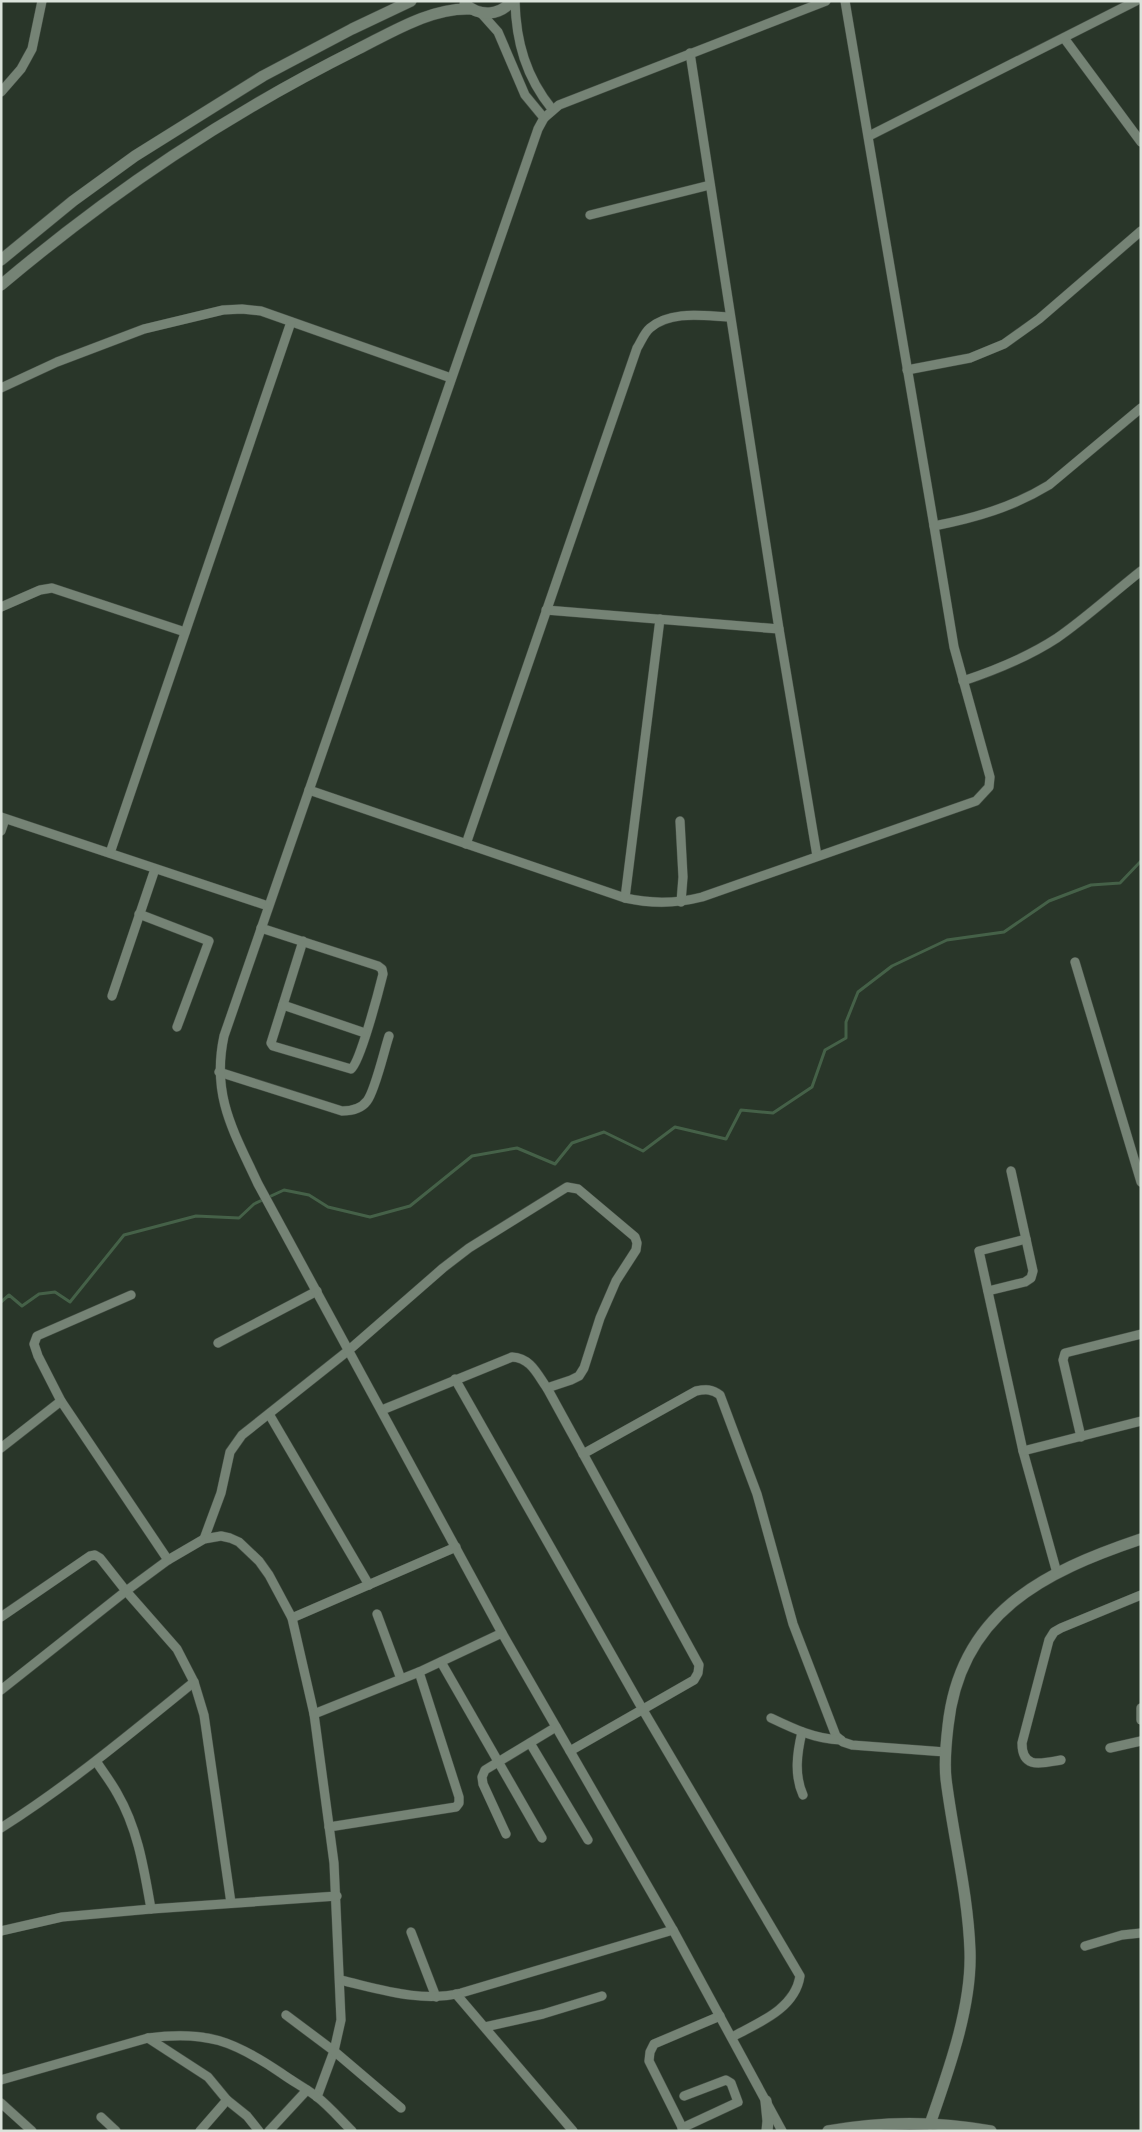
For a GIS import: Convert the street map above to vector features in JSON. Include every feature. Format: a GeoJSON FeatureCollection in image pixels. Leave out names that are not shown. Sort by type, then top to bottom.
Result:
{"type":"FeatureCollection","features":[{"type":"Feature","properties":{"kind":"main road"},"geometry":{"type":"LineString","coordinates":[[1,260],[73,201],[135,156],[263,76],[352,29],[412,1]]}},
{"type":"Feature","properties":{"kind":"main road"},"geometry":{"type":"LineString","coordinates":[[1,285],[50,244],[130,184],[194,140],[264,99],[420,20],[450,10],[471,8],[500,11],[514,1]]}},
{"type":"Feature","properties":{"kind":"main road"},"geometry":{"type":"LineString","coordinates":[[930,2124],[952,2058],[969,1974],[968,1928],[946,1776],[945,1752],[949,1710],[956,1681],[965,1658],[979,1636],[993,1619],[1013,1602],[1057,1573],[1141,1538]]}},
{"type":"Feature","properties":{"kind":"main road"},"geometry":{"type":"LineString","coordinates":[[766,2101],[767,2131]]}},
{"type":"Feature","properties":{"kind":"main road"},"geometry":{"type":"LineString","coordinates":[[828,2131],[854,2126],[897,2127],[930,2124],[991,2131]]}},
{"type":"Feature","properties":{"kind":"street"},"geometry":{"type":"LineString","coordinates":[[1,92],[20,69],[32,50],[42,1]]}},
{"type":"Feature","properties":{"kind":"street"},"geometry":{"type":"LineString","coordinates":[[514,1],[517,33],[523,59],[532,81],[552,109]]}},
{"type":"Feature","properties":{"kind":"street"},"geometry":{"type":"LineString","coordinates":[[782,2131],[673,1930],[502,1633],[258,1184],[225,1111],[219,1072],[224,1036],[268,906],[533,139],[544,118],[552,109],[826,1]]}},
{"type":"Feature","properties":{"kind":"street"},"geometry":{"type":"LineString","coordinates":[[309,790],[624,898],[656,904],[681,902],[702,897],[976,801],[984,795],[989,787],[990,777],[963,681],[946,605],[869,136],[844,1]]}},
{"type":"Feature","properties":{"kind":"street"},"geometry":{"type":"LineString","coordinates":[[869,136],[1136,1]]}},
{"type":"Feature","properties":{"kind":"street"},"geometry":{"type":"LineString","coordinates":[[471,8],[498,32],[525,95],[544,118]]}},
{"type":"Feature","properties":{"kind":"street"},"geometry":{"type":"LineString","coordinates":[[1064,38],[1141,142]]}},
{"type":"Feature","properties":{"kind":"street"},"geometry":{"type":"LineString","coordinates":[[690,53],[779,629],[817,856]]}},
{"type":"Feature","properties":{"kind":"street"},"geometry":{"type":"LineString","coordinates":[[590,215],[710,185]]}},
{"type":"Feature","properties":{"kind":"street"},"geometry":{"type":"LineString","coordinates":[[907,370],[970,358],[1004,344],[1039,318],[1141,231]]}},
{"type":"Feature","properties":{"kind":"street"},"geometry":{"type":"LineString","coordinates":[[1,388],[57,362],[144,328],[223,310],[242,309],[261,311],[451,378]]}},
{"type":"Feature","properties":{"kind":"street"},"geometry":{"type":"LineString","coordinates":[[466,844],[637,348],[649,329],[663,320],[676,316],[730,316]]}},
{"type":"Feature","properties":{"kind":"street"},"geometry":{"type":"LineString","coordinates":[[110,854],[292,322]]}},
{"type":"Feature","properties":{"kind":"street"},"geometry":{"type":"LineString","coordinates":[[934,526],[987,513],[1032,495],[1049,485],[1141,408]]}},
{"type":"Feature","properties":{"kind":"street"},"geometry":{"type":"LineString","coordinates":[[963,681],[992,671],[1029,654],[1058,637],[1141,571]]}},
{"type":"Feature","properties":{"kind":"street"},"geometry":{"type":"LineString","coordinates":[[1,607],[40,590],[52,588],[185,632]]}},
{"type":"Feature","properties":{"kind":"street"},"geometry":{"type":"LineString","coordinates":[[546,610],[779,629]]}},
{"type":"Feature","properties":{"kind":"street"},"geometry":{"type":"LineString","coordinates":[[624,898],[660,619]]}},
{"type":"Feature","properties":{"kind":"street"},"geometry":{"type":"LineString","coordinates":[[1,831],[3,818],[268,906]]}},
{"type":"Feature","properties":{"kind":"street"},"geometry":{"type":"LineString","coordinates":[[680,821],[683,877],[681,902]]}},
{"type":"Feature","properties":{"kind":"street"},"geometry":{"type":"LineString","coordinates":[[112,996],[155,869]]}},
{"type":"Feature","properties":{"kind":"street"},"geometry":{"type":"LineString","coordinates":[[139,914],[209,941],[177,1027]]}},
{"type":"Feature","properties":{"kind":"street"},"geometry":{"type":"LineString","coordinates":[[261,928],[304,941],[382,969],[383,974],[366,1032],[356,1064],[351,1069],[274,1046],[271,1040],[304,941]]}},
{"type":"Feature","properties":{"kind":"street"},"geometry":{"type":"LineString","coordinates":[[1075,962],[1141,1182]]}},
{"type":"Feature","properties":{"kind":"street"},"geometry":{"type":"LineString","coordinates":[[283,1005],[366,1032]]}},
{"type":"Feature","properties":{"kind":"street"},"geometry":{"type":"LineString","coordinates":[[219,1072],[342,1111],[349,1111],[361,1106],[369,1097],[389,1036]]}},
{"type":"Feature","properties":{"kind":"street"},"geometry":{"type":"LineString","coordinates":[[988,1291],[1025,1282],[1031,1278],[1033,1271],[1011,1171]]}},
{"type":"Feature","properties":{"kind":"street"},"geometry":{"type":"LineString","coordinates":[[204,1539],[221,1493],[230,1452],[242,1435],[349,1350],[443,1268],[469,1248],[566,1187],[573,1187],[578,1189],[635,1237],[638,1243],[636,1250],[616,1281],[600,1318],[584,1368],[579,1376],[547,1388]]}},
{"type":"Feature","properties":{"kind":"street"},"geometry":{"type":"LineString","coordinates":[[1026,1239],[979,1251],[1023,1451],[1057,1573]]}},
{"type":"Feature","properties":{"kind":"street"},"geometry":{"type":"LineString","coordinates":[[218,1344],[317,1291]]}},
{"type":"Feature","properties":{"kind":"street"},"geometry":{"type":"LineString","coordinates":[[131,1295],[37,1336],[34,1344],[38,1356],[61,1401],[168,1560]]}},
{"type":"Feature","properties":{"kind":"street"},"geometry":{"type":"LineString","coordinates":[[1081,1437],[1063,1360],[1065,1353],[1141,1334]]}},
{"type":"Feature","properties":{"kind":"street"},"geometry":{"type":"LineString","coordinates":[[382,1410],[512,1357],[529,1362],[547,1388],[699,1665],[698,1673],[694,1680],[570,1751]]}},
{"type":"Feature","properties":{"kind":"street"},"geometry":{"type":"LineString","coordinates":[[455,1379],[643,1710],[800,1976],[798,1986],[787,2002],[772,2015],[732,2037]]}},
{"type":"Feature","properties":{"kind":"street"},"geometry":{"type":"LineString","coordinates":[[583,1454],[696,1391],[714,1390],[720,1395],[756,1494],[793,1624],[836,1736],[852,1745],[945,1752]]}},
{"type":"Feature","properties":{"kind":"street"},"geometry":{"type":"LineString","coordinates":[[1,1448],[61,1401]]}},
{"type":"Feature","properties":{"kind":"street"},"geometry":{"type":"LineString","coordinates":[[269,1414],[369,1585]]}},
{"type":"Feature","properties":{"kind":"street"},"geometry":{"type":"LineString","coordinates":[[1023,1451],[1141,1421]]}},
{"type":"Feature","properties":{"kind":"street"},"geometry":{"type":"LineString","coordinates":[[1,1690],[126,1591],[168,1560],[204,1539],[220,1536],[230,1538],[250,1552],[269,1574],[292,1618],[314,1714],[337,1896],[341,2020],[334,2051],[317,2097]]}},
{"type":"Feature","properties":{"kind":"street"},"geometry":{"type":"LineString","coordinates":[[292,1618],[456,1547]]}},
{"type":"Feature","properties":{"kind":"street"},"geometry":{"type":"LineString","coordinates":[[1,1617],[90,1556],[95,1555],[100,1558],[177,1649],[194,1682],[204,1715],[231,1903]]}},
{"type":"Feature","properties":{"kind":"street"},"geometry":{"type":"LineString","coordinates":[[1061,1760],[1034,1764],[1027,1760],[1022,1753],[1022,1743],[1049,1640],[1054,1632],[1061,1628],[1141,1595]]}},
{"type":"Feature","properties":{"kind":"street"},"geometry":{"type":"LineString","coordinates":[[377,1614],[401,1679]]}},
{"type":"Feature","properties":{"kind":"street"},"geometry":{"type":"LineString","coordinates":[[314,1714],[419,1672],[502,1633]]}},
{"type":"Feature","properties":{"kind":"street"},"geometry":{"type":"LineString","coordinates":[[441,1662],[542,1838]]}},
{"type":"Feature","properties":{"kind":"street"},"geometry":{"type":"LineString","coordinates":[[329,1827],[456,1807],[459,1803],[459,1797],[419,1672]]}},
{"type":"Feature","properties":{"kind":"street"},"geometry":{"type":"LineString","coordinates":[[1,1828],[28,1812],[96,1761],[194,1682]]}},
{"type":"Feature","properties":{"kind":"street"},"geometry":{"type":"LineString","coordinates":[[1141,1708],[1141,1720]]}},
{"type":"Feature","properties":{"kind":"street"},"geometry":{"type":"LineString","coordinates":[[771,1718],[823,1739],[841,1740]]}},
{"type":"Feature","properties":{"kind":"street"},"geometry":{"type":"LineString","coordinates":[[506,1834],[483,1784],[482,1777],[485,1770],[556,1727]]}},
{"type":"Feature","properties":{"kind":"street"},"geometry":{"type":"LineString","coordinates":[[802,1732],[797,1766],[798,1784],[804,1795]]}},
{"type":"Feature","properties":{"kind":"street"},"geometry":{"type":"LineString","coordinates":[[1110,1748],[1141,1741]]}},
{"type":"Feature","properties":{"kind":"street"},"geometry":{"type":"LineString","coordinates":[[530,1743],[588,1840]]}},
{"type":"Feature","properties":{"kind":"street"},"geometry":{"type":"LineString","coordinates":[[96,1761],[118,1794],[131,1822],[142,1858],[151,1909]]}},
{"type":"Feature","properties":{"kind":"street"},"geometry":{"type":"LineString","coordinates":[[1,1931],[62,1917],[337,1896]]}},
{"type":"Feature","properties":{"kind":"street"},"geometry":{"type":"LineString","coordinates":[[340,1980],[414,1996],[436,1997],[456,1994],[673,1930]]}},
{"type":"Feature","properties":{"kind":"street"},"geometry":{"type":"LineString","coordinates":[[411,1932],[436,1997]]}},
{"type":"Feature","properties":{"kind":"street"},"geometry":{"type":"LineString","coordinates":[[1085,1946],[1122,1935],[1141,1933]]}},
{"type":"Feature","properties":{"kind":"street"},"geometry":{"type":"LineString","coordinates":[[456,1994],[573,2131]]}},
{"type":"Feature","properties":{"kind":"street"},"geometry":{"type":"LineString","coordinates":[[485,2027],[543,2014],[602,1996]]}},
{"type":"Feature","properties":{"kind":"street"},"geometry":{"type":"LineString","coordinates":[[286,2015],[334,2051],[401,2108]]}},
{"type":"Feature","properties":{"kind":"street"},"geometry":{"type":"LineString","coordinates":[[684,2096],[726,2080],[731,2082],[738,2102],[683,2129],[650,2061],[650,2052],[654,2044],[720,2016]]}},
{"type":"Feature","properties":{"kind":"street"},"geometry":{"type":"LineString","coordinates":[[1,2080],[148,2038],[186,2035],[219,2040],[234,2044],[248,2051],[317,2097],[352,2131]]}},
{"type":"Feature","properties":{"kind":"street"},"geometry":{"type":"LineString","coordinates":[[148,2038],[208,2077],[227,2100],[247,2116],[259,2131]]}},
{"type":"Feature","properties":{"kind":"street"},"geometry":{"type":"LineString","coordinates":[[270,2131],[307,2090]]}},
{"type":"Feature","properties":{"kind":"street"},"geometry":{"type":"LineString","coordinates":[[200,2131],[227,2100]]}},
{"type":"Feature","properties":{"kind":"street"},"geometry":{"type":"LineString","coordinates":[[1,2103],[32,2131]]}},
{"type":"Feature","properties":{"kind":"street"},"geometry":{"type":"LineString","coordinates":[[101,2117],[116,2131]]}},
{"type":"Feature","properties":{"kind":"waterway"},"geometry":{"type":"LineString","coordinates":[[1,1302],[9,1295],[22,1306],[39,1294],[55,1292],[70,1302],[124,1235],[196,1216],[239,1218],[254,1204],[284,1190],[309,1195],[328,1207],[370,1217],[410,1206],[472,1156],[517,1148],[555,1164],[572,1143],[604,1132],[643,1151],[675,1127],[726,1139],[741,1110],[773,1113],[812,1087],[825,1050],[846,1038],[846,1022],[858,992],[892,966],[947,940],[1004,932],[1049,901],[1091,885],[1120,883],[1141,861]]}}]}
